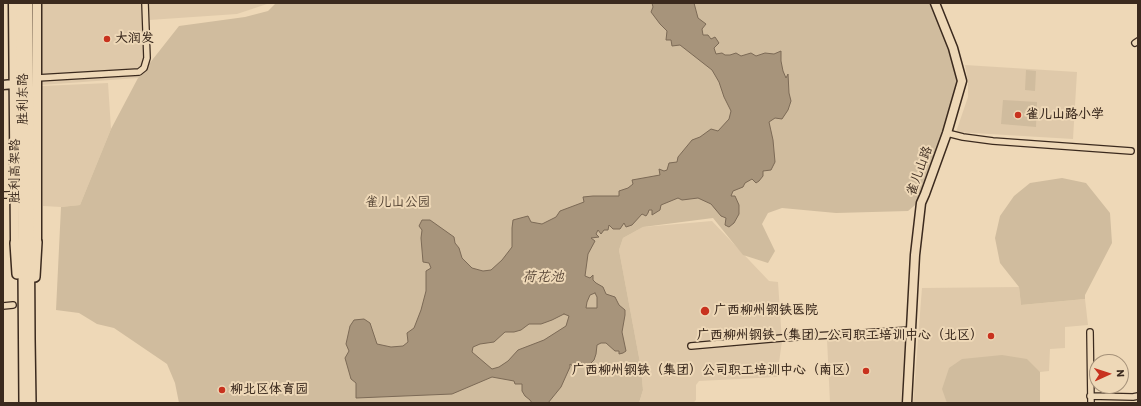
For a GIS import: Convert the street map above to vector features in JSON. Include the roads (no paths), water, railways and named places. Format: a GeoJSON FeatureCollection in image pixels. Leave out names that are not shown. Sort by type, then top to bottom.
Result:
{"type":"FeatureCollection","features":[{"type":"Feature","properties":{"kind":"main road","name":"胜利东路"},"geometry":{"type":"LineString","coordinates":[[12,3],[15,243]]}},
{"type":"Feature","properties":{"kind":"main road","name":"胜利高架路"},"geometry":{"type":"LineString","coordinates":[[21,3],[27,340]]}},
{"type":"Feature","properties":{"kind":"main road","name":"胜利高架路"},"geometry":{"type":"LineString","coordinates":[[27,340],[28,3]]}},
{"type":"Feature","properties":{"kind":"main road","name":"胜利东路"},"geometry":{"type":"LineString","coordinates":[[37,3],[37,242]]}},
{"type":"Feature","properties":{"kind":"main road","name":"雀儿山路"},"geometry":{"type":"LineString","coordinates":[[906,403],[921,203],[947,133],[962,81],[953,48],[935,3]]}},
{"type":"Feature","properties":{"kind":"main road"},"geometry":{"type":"LineString","coordinates":[[3,85],[13,84]]}},
{"type":"Feature","properties":{"kind":"main road"},"geometry":{"type":"LineString","coordinates":[[31,403],[34,370],[37,242]]}},
{"type":"Feature","properties":{"kind":"main road"},"geometry":{"type":"LineString","coordinates":[[15,243],[17,274],[15,305],[18,353],[24,403]]}},
{"type":"Feature","properties":{"kind":"main road"},"geometry":{"type":"LineString","coordinates":[[24,403],[27,340]]}},
{"type":"Feature","properties":{"kind":"main road"},"geometry":{"type":"LineString","coordinates":[[27,340],[31,403]]}},
{"type":"Feature","properties":{"kind":"street"},"geometry":{"type":"LineString","coordinates":[[37,78],[139,72],[144,68],[147,58],[146,3]]}},
{"type":"Feature","properties":{"kind":"street"},"geometry":{"type":"LineString","coordinates":[[947,133],[993,141],[1131,151]]}},
{"type":"Feature","properties":{"kind":"street"},"geometry":{"type":"LineString","coordinates":[[3,195],[14,195]]}},
{"type":"Feature","properties":{"kind":"street"},"geometry":{"type":"LineString","coordinates":[[3,306],[15,305]]}},
{"type":"Feature","properties":{"kind":"street"},"geometry":{"type":"LineString","coordinates":[[691,346],[782,338],[911,330]]}},
{"type":"Feature","properties":{"kind":"street"},"geometry":{"type":"LineString","coordinates":[[1090,332],[1091,403]]}},
{"type":"Feature","properties":{"kind":"street"},"geometry":{"type":"LineString","coordinates":[[1090,396],[1138,396]]}},
{"type":"Feature","properties":{"kind":"water","name":"荷花池"},"geometry":{"type":"Polygon","coordinates":[[[652,3],[694,3],[698,18],[706,24],[702,29],[703,35],[708,35],[711,39],[715,37],[719,43],[714,48],[716,54],[722,53],[725,55],[730,55],[736,53],[741,56],[751,53],[756,56],[765,53],[774,54],[781,51],[781,61],[786,78],[788,74],[791,101],[788,110],[782,119],[775,118],[769,122],[773,140],[775,162],[771,170],[763,171],[763,176],[759,181],[756,183],[752,179],[745,183],[743,187],[733,191],[731,196],[735,196],[739,205],[739,214],[734,223],[729,227],[725,225],[726,218],[721,216],[711,204],[698,198],[682,200],[678,198],[661,205],[660,210],[652,215],[652,210],[649,210],[646,216],[642,214],[632,225],[626,227],[624,223],[620,229],[613,229],[609,225],[608,230],[604,230],[601,234],[598,230],[596,234],[599,237],[591,238],[595,241],[588,254],[585,276],[590,278],[593,275],[593,280],[603,287],[606,294],[615,297],[619,305],[625,310],[622,332],[626,351],[619,354],[619,351],[615,351],[606,343],[597,345],[594,360],[590,364],[584,367],[582,364],[574,367],[570,364],[561,387],[548,403],[532,403],[522,391],[522,384],[515,384],[514,381],[492,377],[452,394],[356,398],[356,383],[351,379],[345,358],[349,351],[346,344],[350,326],[354,320],[364,319],[370,323],[377,344],[391,347],[403,346],[408,342],[407,333],[414,328],[426,291],[426,271],[431,268],[429,263],[423,262],[421,238],[422,230],[419,226],[422,220],[430,220],[454,237],[455,243],[459,248],[462,258],[472,268],[483,271],[491,270],[502,260],[512,247],[513,220],[528,216],[531,222],[542,224],[556,217],[560,211],[584,202],[583,197],[619,196],[619,191],[628,188],[633,184],[632,180],[660,175],[659,169],[664,171],[667,170],[669,163],[677,162],[678,157],[692,140],[700,137],[711,129],[718,131],[729,119],[731,111],[719,82],[712,70],[680,45],[672,46],[671,40],[666,40],[667,31],[651,12],[653,7],[652,3]],[[595,293],[590,295],[586,308],[597,308],[597,297],[595,293]],[[564,314],[541,324],[529,324],[521,330],[505,332],[494,342],[480,344],[473,347],[472,352],[492,369],[499,367],[508,361],[518,350],[544,340],[566,326],[569,316],[564,314]]]}},
{"type":"Feature","properties":{"kind":"place","name":"大润发"},"geometry":{"type":"Point","coordinates":[107,39]}},
{"type":"Feature","properties":{"kind":"place","name":"雀儿山路小学"},"geometry":{"type":"Point","coordinates":[1018,115]}},
{"type":"Feature","properties":{"kind":"place","name":"广西柳州钢铁医院"},"geometry":{"type":"Point","coordinates":[705,311]}},
{"type":"Feature","properties":{"kind":"place","name":"广西柳州钢铁（集团）公司职工培训中心（北区）"},"geometry":{"type":"Point","coordinates":[991,336]}},
{"type":"Feature","properties":{"kind":"place","name":"广西柳州钢铁（集团）公司职工培训中心（南区）"},"geometry":{"type":"Point","coordinates":[866,371]}},
{"type":"Feature","properties":{"kind":"place","name":"柳北区体育园"},"geometry":{"type":"Point","coordinates":[222,390]}},
{"type":"Feature","properties":{"kind":"park label","name":"雀儿山公园"},"geometry":{"type":"Point","coordinates":[398,203]}}]}
